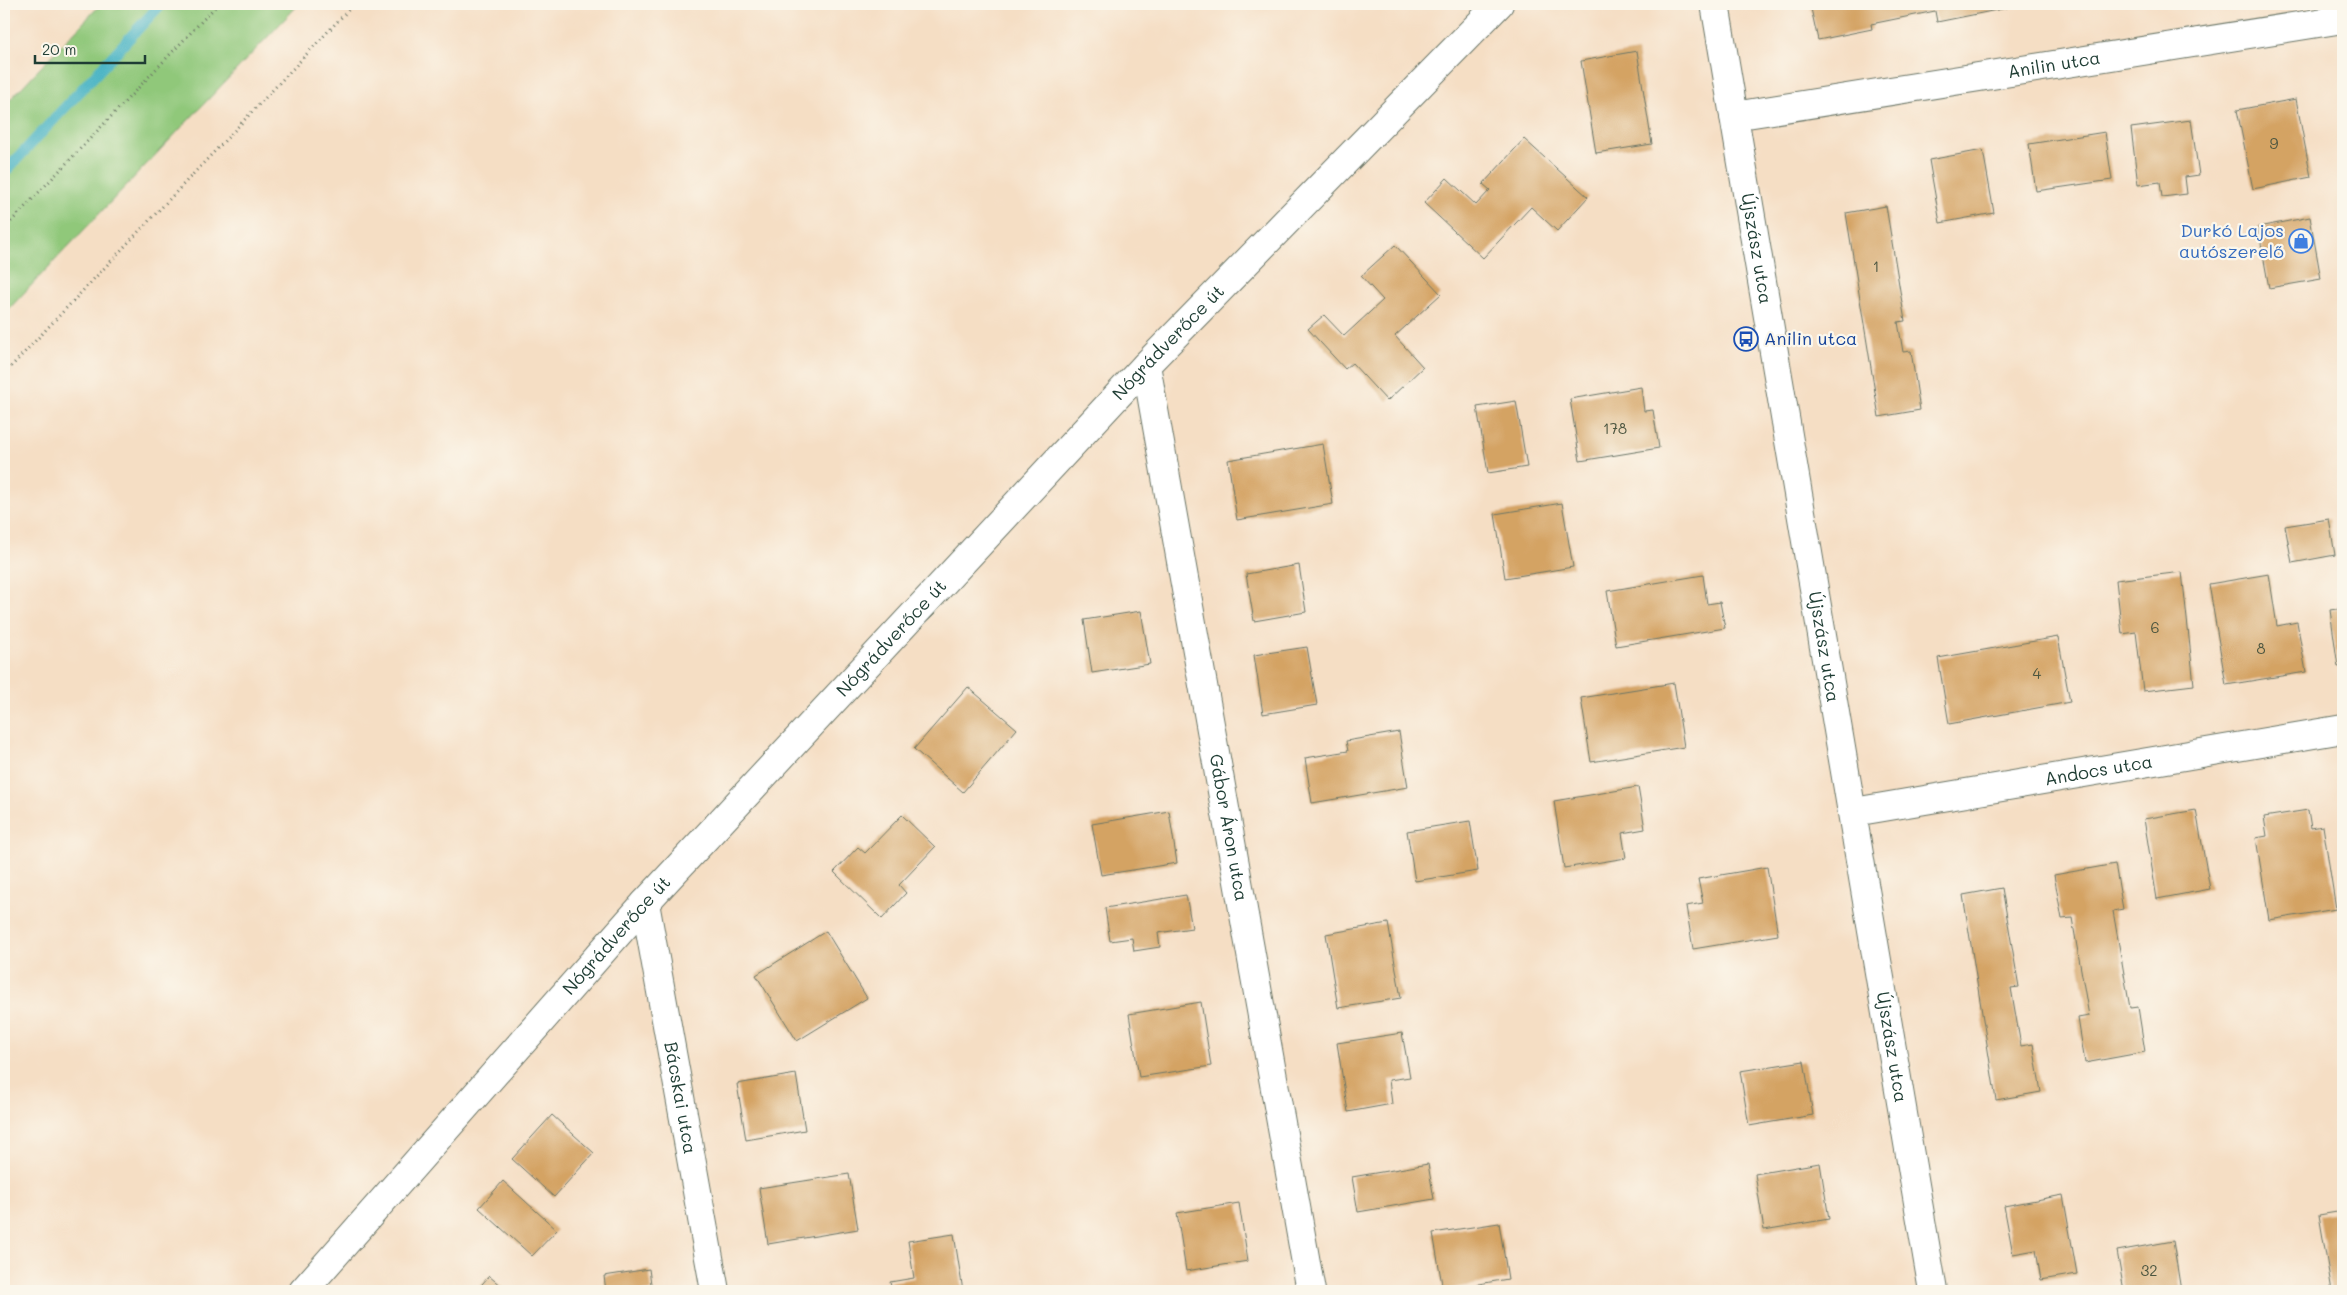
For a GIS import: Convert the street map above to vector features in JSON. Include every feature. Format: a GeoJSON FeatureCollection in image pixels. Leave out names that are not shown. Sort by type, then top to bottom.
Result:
{"type":"FeatureCollection","features":[{"type":"Feature","properties":{"kind":"street","name":"Nógrádverőce út"},"geometry":{"type":"LineString","coordinates":[[303,1291],[645,903],[1146,365],[1499,4]]}},
{"type":"Feature","properties":{"kind":"street","name":"Újszász utca"},"geometry":{"type":"LineString","coordinates":[[1715,4],[1854,812],[1933,1291]]}},
{"type":"Feature","properties":{"kind":"street","name":"Anilin utca"},"geometry":{"type":"LineString","coordinates":[[1734,116],[2343,19]]}},
{"type":"Feature","properties":{"kind":"street","name":"Gábor Áron utca"},"geometry":{"type":"LineString","coordinates":[[1146,365],[1311,1291]]}},
{"type":"Feature","properties":{"kind":"street","name":"Andocs utca"},"geometry":{"type":"LineString","coordinates":[[1854,812],[2343,729]]}},
{"type":"Feature","properties":{"kind":"street","name":"Bácskai utca"},"geometry":{"type":"LineString","coordinates":[[645,903],[715,1291]]}},
{"type":"Feature","properties":{"kind":"path"},"geometry":{"type":"LineString","coordinates":[[4,229],[218,4]]}},
{"type":"Feature","properties":{"kind":"path"},"geometry":{"type":"LineString","coordinates":[[4,374],[354,4]]}},
{"type":"Feature","properties":{"kind":"green space"},"geometry":{"type":"Polygon","coordinates":[[[101,4],[299,4],[4,314],[4,106],[101,4]]]}},
{"type":"Feature","properties":{"kind":"building"},"geometry":{"type":"Polygon","coordinates":[[[1810,4],[2006,4],[2007,8],[1937,22],[1935,11],[1871,24],[1872,29],[1818,40],[1810,4]]]}},
{"type":"Feature","properties":{"kind":"building"},"geometry":{"type":"Polygon","coordinates":[[[1637,51],[1652,144],[1596,153],[1581,61],[1637,51]]]}},
{"type":"Feature","properties":{"kind":"building"},"geometry":{"type":"Polygon","coordinates":[[[2296,99],[2311,177],[2253,189],[2237,110],[2296,99]]]}},
{"type":"Feature","properties":{"kind":"building"},"geometry":{"type":"Polygon","coordinates":[[[2191,120],[2199,175],[2185,177],[2187,194],[2162,197],[2160,182],[2138,185],[2131,128],[2191,120]]]}},
{"type":"Feature","properties":{"kind":"building"},"geometry":{"type":"Polygon","coordinates":[[[2105,132],[2112,180],[2036,191],[2029,144],[2105,132]]]}},
{"type":"Feature","properties":{"kind":"building"},"geometry":{"type":"Polygon","coordinates":[[[1524,139],[1588,197],[1557,231],[1531,207],[1483,258],[1424,203],[1447,178],[1476,205],[1490,190],[1483,184],[1524,139]]]}},
{"type":"Feature","properties":{"kind":"building"},"geometry":{"type":"Polygon","coordinates":[[[1983,150],[1994,213],[1940,223],[1929,160],[1983,150]]]}},
{"type":"Feature","properties":{"kind":"building"},"geometry":{"type":"Polygon","coordinates":[[[1886,206],[1905,321],[1898,322],[1903,352],[1911,351],[1920,410],[1879,417],[1846,213],[1886,206]]]}},
{"type":"Feature","properties":{"kind":"building"},"geometry":{"type":"Polygon","coordinates":[[[2310,217],[2321,279],[2269,288],[2258,227],[2310,217]]]}},
{"type":"Feature","properties":{"kind":"building"},"geometry":{"type":"Polygon","coordinates":[[[1395,245],[1441,294],[1395,336],[1423,367],[1387,401],[1352,363],[1345,369],[1308,329],[1324,315],[1344,336],[1383,300],[1361,276],[1395,245]]]}},
{"type":"Feature","properties":{"kind":"building"},"geometry":{"type":"Polygon","coordinates":[[[1641,387],[1644,411],[1653,410],[1659,448],[1580,461],[1570,399],[1641,387]]]}},
{"type":"Feature","properties":{"kind":"building"},"geometry":{"type":"Polygon","coordinates":[[[1516,401],[1527,467],[1488,473],[1477,407],[1516,401]]]}},
{"type":"Feature","properties":{"kind":"building"},"geometry":{"type":"Polygon","coordinates":[[[1323,444],[1333,504],[1237,520],[1228,460],[1323,444]]]}},
{"type":"Feature","properties":{"kind":"building"},"geometry":{"type":"Polygon","coordinates":[[[1562,503],[1573,567],[1505,578],[1495,514],[1562,503]]]}},
{"type":"Feature","properties":{"kind":"building"},"geometry":{"type":"Polygon","coordinates":[[[2329,519],[2335,555],[2292,563],[2285,526],[2329,519]]]}},
{"type":"Feature","properties":{"kind":"building"},"geometry":{"type":"Polygon","coordinates":[[[1299,565],[1306,612],[1254,621],[1246,574],[1299,565]]]}},
{"type":"Feature","properties":{"kind":"building"},"geometry":{"type":"Polygon","coordinates":[[[2182,572],[2194,685],[2143,691],[2136,632],[2122,634],[2116,580],[2182,572]]]}},
{"type":"Feature","properties":{"kind":"building"},"geometry":{"type":"Polygon","coordinates":[[[2269,574],[2277,626],[2297,622],[2306,672],[2226,685],[2209,584],[2269,574]]]}},
{"type":"Feature","properties":{"kind":"building"},"geometry":{"type":"Polygon","coordinates":[[[1703,575],[1707,604],[1720,602],[1725,628],[1616,646],[1607,591],[1703,575]]]}},
{"type":"Feature","properties":{"kind":"building"},"geometry":{"type":"Polygon","coordinates":[[[2343,608],[2343,666],[2338,667],[2330,610],[2343,608]]]}},
{"type":"Feature","properties":{"kind":"building"},"geometry":{"type":"Polygon","coordinates":[[[1141,611],[1150,664],[1092,673],[1084,620],[1141,611]]]}},
{"type":"Feature","properties":{"kind":"building"},"geometry":{"type":"Polygon","coordinates":[[[2058,637],[2070,702],[1949,724],[1938,658],[2058,637]]]}},
{"type":"Feature","properties":{"kind":"building"},"geometry":{"type":"Polygon","coordinates":[[[1307,647],[1317,705],[1263,714],[1254,655],[1307,647]]]}},
{"type":"Feature","properties":{"kind":"building"},"geometry":{"type":"Polygon","coordinates":[[[1674,683],[1684,747],[1591,762],[1581,698],[1674,683]]]}},
{"type":"Feature","properties":{"kind":"building"},"geometry":{"type":"Polygon","coordinates":[[[968,687],[1017,729],[963,792],[914,749],[968,687]]]}},
{"type":"Feature","properties":{"kind":"building"},"geometry":{"type":"Polygon","coordinates":[[[1399,732],[1408,787],[1312,803],[1305,758],[1348,751],[1346,741],[1399,732]]]}},
{"type":"Feature","properties":{"kind":"building"},"geometry":{"type":"Polygon","coordinates":[[[1638,787],[1645,829],[1622,833],[1626,858],[1564,868],[1554,801],[1638,787]]]}},
{"type":"Feature","properties":{"kind":"building"},"geometry":{"type":"Polygon","coordinates":[[[2196,810],[2210,889],[2157,899],[2144,819],[2196,810]]]}},
{"type":"Feature","properties":{"kind":"building"},"geometry":{"type":"Polygon","coordinates":[[[2308,810],[2311,828],[2323,826],[2336,909],[2269,920],[2256,838],[2267,836],[2264,817],[2308,810]]]}},
{"type":"Feature","properties":{"kind":"building"},"geometry":{"type":"Polygon","coordinates":[[[1169,811],[1177,863],[1101,875],[1092,824],[1169,811]]]}},
{"type":"Feature","properties":{"kind":"building"},"geometry":{"type":"Polygon","coordinates":[[[902,815],[935,847],[899,885],[906,893],[882,919],[834,872],[858,847],[865,853],[902,815]]]}},
{"type":"Feature","properties":{"kind":"building"},"geometry":{"type":"Polygon","coordinates":[[[1470,821],[1478,871],[1415,881],[1407,831],[1470,821]]]}},
{"type":"Feature","properties":{"kind":"building"},"geometry":{"type":"Polygon","coordinates":[[[2115,864],[2123,909],[2113,911],[2130,1008],[2138,1007],[2145,1052],[2085,1063],[2078,1018],[2089,1016],[2072,918],[2062,919],[2054,875],[2115,864]]]}},
{"type":"Feature","properties":{"kind":"building"},"geometry":{"type":"Polygon","coordinates":[[[1767,867],[1778,935],[1693,949],[1686,906],[1703,903],[1698,879],[1767,867]]]}},
{"type":"Feature","properties":{"kind":"building"},"geometry":{"type":"Polygon","coordinates":[[[2002,888],[2019,987],[2011,988],[2021,1046],[2033,1044],[2041,1092],[1996,1100],[1963,895],[2002,888]]]}},
{"type":"Feature","properties":{"kind":"building"},"geometry":{"type":"Polygon","coordinates":[[[1186,895],[1192,928],[1158,933],[1160,947],[1134,951],[1132,938],[1110,941],[1105,908],[1186,895]]]}},
{"type":"Feature","properties":{"kind":"building"},"geometry":{"type":"Polygon","coordinates":[[[1388,923],[1401,998],[1338,1008],[1326,934],[1388,923]]]}},
{"type":"Feature","properties":{"kind":"building"},"geometry":{"type":"Polygon","coordinates":[[[826,931],[867,998],[797,1041],[756,975],[826,931]]]}},
{"type":"Feature","properties":{"kind":"building"},"geometry":{"type":"Polygon","coordinates":[[[1201,1002],[1211,1066],[1139,1077],[1129,1014],[1201,1002]]]}},
{"type":"Feature","properties":{"kind":"building"},"geometry":{"type":"Polygon","coordinates":[[[1402,1033],[1410,1077],[1389,1080],[1392,1104],[1348,1112],[1337,1043],[1402,1033]]]}},
{"type":"Feature","properties":{"kind":"building"},"geometry":{"type":"Polygon","coordinates":[[[1804,1061],[1813,1115],[1749,1126],[1740,1071],[1804,1061]]]}},
{"type":"Feature","properties":{"kind":"building"},"geometry":{"type":"Polygon","coordinates":[[[796,1074],[805,1130],[746,1140],[737,1084],[796,1074]]]}},
{"type":"Feature","properties":{"kind":"building"},"geometry":{"type":"Polygon","coordinates":[[[552,1115],[594,1153],[554,1197],[512,1159],[552,1115]]]}},
{"type":"Feature","properties":{"kind":"building"},"geometry":{"type":"Polygon","coordinates":[[[1820,1163],[1829,1219],[1764,1230],[1755,1174],[1820,1163]]]}},
{"type":"Feature","properties":{"kind":"building"},"geometry":{"type":"Polygon","coordinates":[[[1428,1164],[1434,1199],[1358,1212],[1352,1177],[1428,1164]]]}},
{"type":"Feature","properties":{"kind":"building"},"geometry":{"type":"Polygon","coordinates":[[[849,1174],[858,1229],[768,1244],[759,1188],[849,1174]]]}},
{"type":"Feature","properties":{"kind":"building"},"geometry":{"type":"Polygon","coordinates":[[[503,1181],[557,1230],[532,1256],[479,1208],[503,1181]]]}},
{"type":"Feature","properties":{"kind":"building"},"geometry":{"type":"Polygon","coordinates":[[[2063,1195],[2077,1274],[2041,1280],[2036,1250],[2013,1254],[2004,1206],[2063,1195]]]}},
{"type":"Feature","properties":{"kind":"building"},"geometry":{"type":"Polygon","coordinates":[[[1239,1203],[1248,1261],[1186,1271],[1177,1213],[1239,1203]]]}},
{"type":"Feature","properties":{"kind":"building"},"geometry":{"type":"Polygon","coordinates":[[[2343,1211],[2343,1291],[2332,1291],[2319,1215],[2343,1211]]]}},
{"type":"Feature","properties":{"kind":"building"},"geometry":{"type":"Polygon","coordinates":[[[1499,1223],[1508,1279],[1443,1290],[1433,1233],[1499,1223]]]}},
{"type":"Feature","properties":{"kind":"building"},"geometry":{"type":"Polygon","coordinates":[[[954,1234],[963,1291],[892,1291],[890,1282],[914,1278],[908,1241],[954,1234]]]}},
{"type":"Feature","properties":{"kind":"building"},"geometry":{"type":"Polygon","coordinates":[[[2173,1241],[2181,1291],[2124,1291],[2117,1251],[2173,1241]]]}},
{"type":"Feature","properties":{"kind":"building"},"geometry":{"type":"Polygon","coordinates":[[[649,1269],[652,1291],[606,1291],[604,1276],[649,1269]]]}},
{"type":"Feature","properties":{"kind":"building"},"geometry":{"type":"Polygon","coordinates":[[[489,1276],[507,1291],[476,1291],[489,1276]]]}},
{"type":"Feature","properties":{"kind":"waterway"},"geometry":{"type":"LineString","coordinates":[[4,173],[161,4]]}},
{"type":"Feature","properties":{"kind":"place","name":"Durkó Lajos autószerelő"},"geometry":{"type":"Point","coordinates":[2301,241]}},
{"type":"Feature","properties":{"kind":"place","name":"Anilin utca"},"geometry":{"type":"Point","coordinates":[1746,339]}}]}
